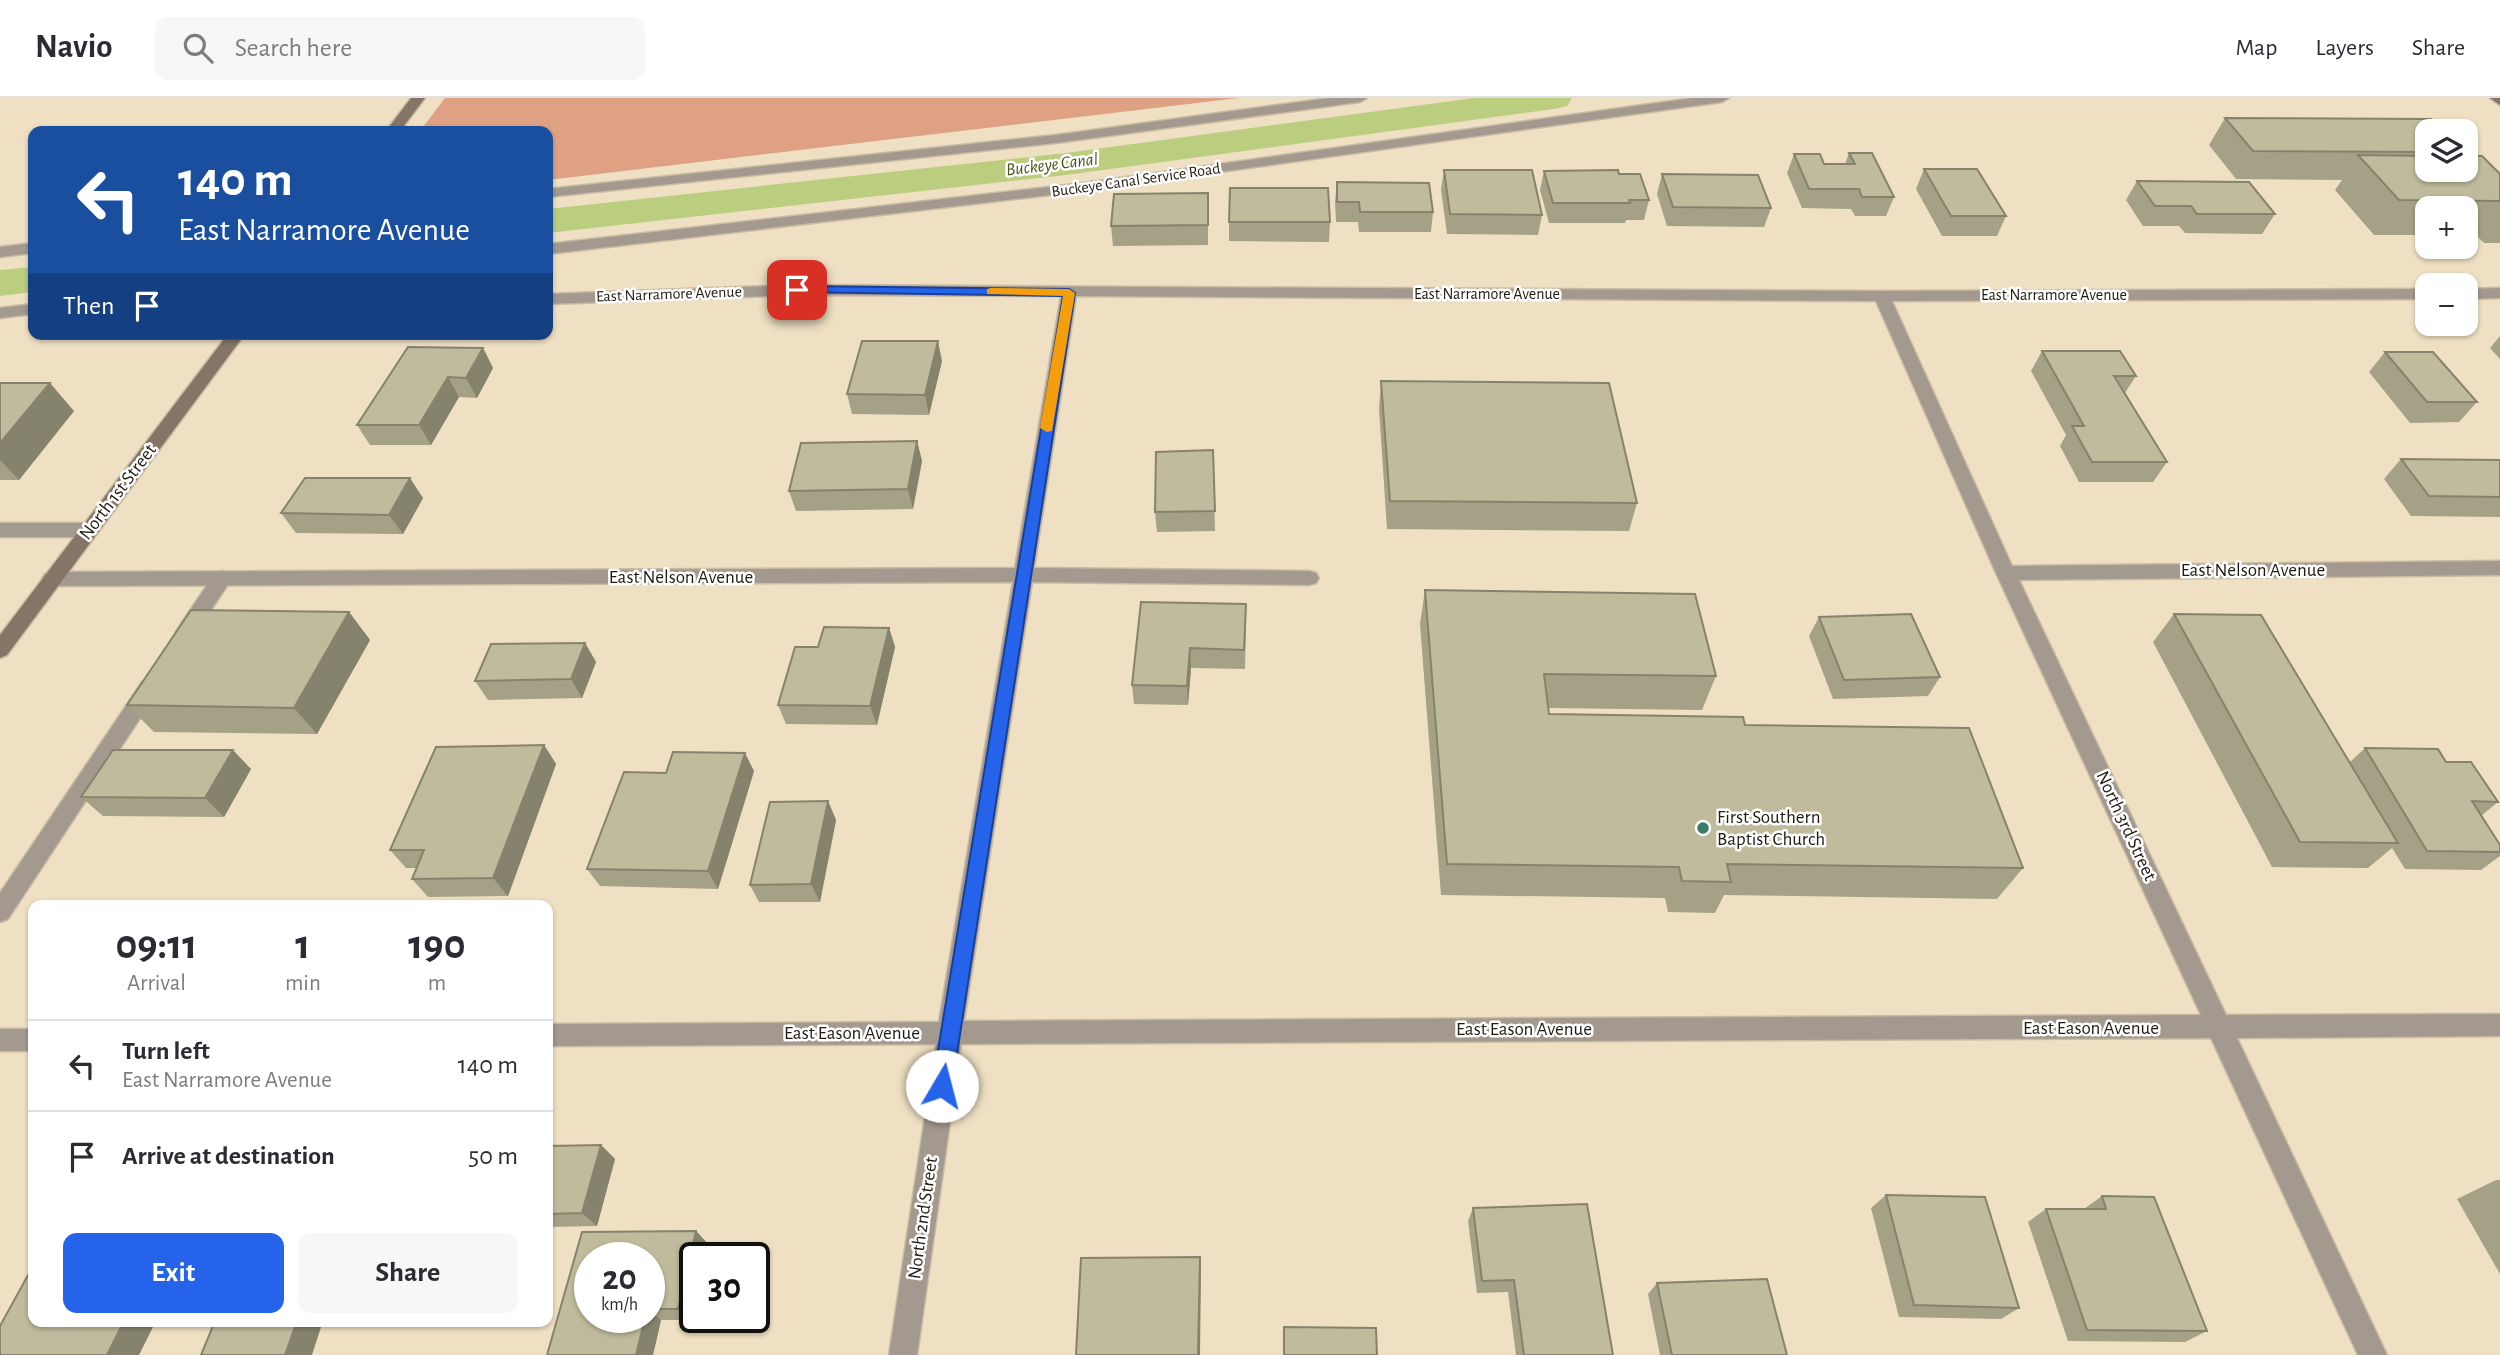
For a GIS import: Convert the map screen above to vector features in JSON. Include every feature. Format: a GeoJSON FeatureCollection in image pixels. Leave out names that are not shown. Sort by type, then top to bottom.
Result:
{"type":"FeatureCollection","features":[{"type":"Feature","properties":{"kind":"main road"},"geometry":{"type":"LineString","coordinates":[[397,126],[418,98]]}},
{"type":"Feature","properties":{"kind":"main road","name":"North 1st Street"},"geometry":{"type":"LineString","coordinates":[[0,650],[232,340]]}},
{"type":"Feature","properties":{"kind":"street"},"geometry":{"type":"LineString","coordinates":[[553,192],[1056,139],[1360,98]]}},
{"type":"Feature","properties":{"kind":"street","name":"Buckeye Canal Service Road"},"geometry":{"type":"LineString","coordinates":[[553,248],[1076,188],[1722,98]]}},
{"type":"Feature","properties":{"kind":"street"},"geometry":{"type":"LineString","coordinates":[[0,252],[28,249]]}},
{"type":"Feature","properties":{"kind":"street","name":"East Narramore Avenue"},"geometry":{"type":"LineString","coordinates":[[553,299],[797,290],[1882,296],[2415,294]]}},
{"type":"Feature","properties":{"kind":"street","name":"North 2nd Street"},"geometry":{"type":"LineString","coordinates":[[903,1355],[950,1032],[1069,293]]}},
{"type":"Feature","properties":{"kind":"street"},"geometry":{"type":"LineString","coordinates":[[2478,293],[2500,293]]}},
{"type":"Feature","properties":{"kind":"street","name":"North 3rd Street"},"geometry":{"type":"LineString","coordinates":[[1882,296],[2006,573],[2373,1355]]}},
{"type":"Feature","properties":{"kind":"street"},"geometry":{"type":"LineString","coordinates":[[0,313],[28,310]]}},
{"type":"Feature","properties":{"kind":"street"},"geometry":{"type":"LineString","coordinates":[[0,530],[89,530]]}},
{"type":"Feature","properties":{"kind":"street","name":"East Nelson Avenue"},"geometry":{"type":"LineString","coordinates":[[2006,573],[2500,568]]}},
{"type":"Feature","properties":{"kind":"street","name":"East Nelson Avenue"},"geometry":{"type":"LineString","coordinates":[[52,579],[1023,576],[1309,578]]}},
{"type":"Feature","properties":{"kind":"street"},"geometry":{"type":"LineString","coordinates":[[176,647],[222,578]]}},
{"type":"Feature","properties":{"kind":"street"},"geometry":{"type":"LineString","coordinates":[[0,912],[160,670]]}},
{"type":"Feature","properties":{"kind":"street","name":"East Eason Avenue"},"geometry":{"type":"LineString","coordinates":[[553,1035],[2500,1025]]}},
{"type":"Feature","properties":{"kind":"street"},"geometry":{"type":"LineString","coordinates":[[0,1040],[28,1040]]}},
{"type":"Feature","properties":{"kind":"shaded area"},"geometry":{"type":"Polygon","coordinates":[[[445,98],[1239,98],[553,179],[553,126],[424,126],[445,98]]]}},
{"type":"Feature","properties":{"kind":"building"},"geometry":{"type":"Polygon","coordinates":[[[2225,118],[2431,119],[2415,119],[2415,152],[2253,151],[2225,118]]]}},
{"type":"Feature","properties":{"kind":"building"},"geometry":{"type":"Polygon","coordinates":[[[1849,153],[1872,153],[1894,197],[1862,197],[1859,189],[1809,189],[1794,154],[1820,154],[1824,164],[1855,164],[1849,153]]]}},
{"type":"Feature","properties":{"kind":"building"},"geometry":{"type":"Polygon","coordinates":[[[2358,155],[2415,156],[2415,182],[2478,182],[2478,156],[2482,156],[2500,174],[2500,201],[2478,201],[2478,196],[2415,196],[2415,200],[2399,200],[2358,155]]]}},
{"type":"Feature","properties":{"kind":"building"},"geometry":{"type":"Polygon","coordinates":[[[1924,169],[1977,169],[2006,216],[1951,216],[1924,169]]]}},
{"type":"Feature","properties":{"kind":"building"},"geometry":{"type":"Polygon","coordinates":[[[1444,170],[1532,170],[1542,215],[1450,214],[1444,170]]]}},
{"type":"Feature","properties":{"kind":"building"},"geometry":{"type":"Polygon","coordinates":[[[1618,170],[1619,174],[1640,174],[1649,200],[1629,200],[1630,203],[1553,203],[1544,171],[1618,170]]]}},
{"type":"Feature","properties":{"kind":"building"},"geometry":{"type":"Polygon","coordinates":[[[1662,174],[1758,175],[1771,208],[1673,207],[1662,174]]]}},
{"type":"Feature","properties":{"kind":"building"},"geometry":{"type":"Polygon","coordinates":[[[2137,181],[2249,182],[2275,214],[2197,214],[2191,206],[2155,206],[2137,181]]]}},
{"type":"Feature","properties":{"kind":"building"},"geometry":{"type":"Polygon","coordinates":[[[1337,182],[1429,183],[1433,212],[1360,212],[1359,202],[1337,202],[1337,182]]]}},
{"type":"Feature","properties":{"kind":"building"},"geometry":{"type":"Polygon","coordinates":[[[1230,188],[1328,188],[1330,222],[1229,222],[1230,188]]]}},
{"type":"Feature","properties":{"kind":"building"},"geometry":{"type":"Polygon","coordinates":[[[1208,193],[1208,225],[1111,226],[1114,194],[1208,193]]]}},
{"type":"Feature","properties":{"kind":"building"},"geometry":{"type":"Polygon","coordinates":[[[862,341],[938,341],[925,395],[847,394],[862,341]]]}},
{"type":"Feature","properties":{"kind":"building"},"geometry":{"type":"Polygon","coordinates":[[[408,347],[483,348],[466,378],[448,377],[419,425],[357,425],[408,347]]]}},
{"type":"Feature","properties":{"kind":"building"},"geometry":{"type":"Polygon","coordinates":[[[2042,351],[2120,351],[2136,376],[2114,376],[2167,462],[2092,462],[2072,426],[2084,426],[2042,351]]]}},
{"type":"Feature","properties":{"kind":"building"},"geometry":{"type":"Polygon","coordinates":[[[2385,352],[2433,352],[2477,402],[2427,402],[2385,352]]]}},
{"type":"Feature","properties":{"kind":"building"},"geometry":{"type":"Polygon","coordinates":[[[1381,381],[1609,383],[1637,503],[1390,501],[1381,381]]]}},
{"type":"Feature","properties":{"kind":"building"},"geometry":{"type":"Polygon","coordinates":[[[0,383],[50,383],[0,443],[0,383]]]}},
{"type":"Feature","properties":{"kind":"building"},"geometry":{"type":"Polygon","coordinates":[[[917,441],[908,489],[789,491],[801,443],[917,441]]]}},
{"type":"Feature","properties":{"kind":"building"},"geometry":{"type":"Polygon","coordinates":[[[1213,450],[1215,511],[1155,512],[1156,452],[1213,450]]]}},
{"type":"Feature","properties":{"kind":"building"},"geometry":{"type":"Polygon","coordinates":[[[2401,459],[2500,460],[2500,497],[2429,496],[2401,459]]]}},
{"type":"Feature","properties":{"kind":"building"},"geometry":{"type":"Polygon","coordinates":[[[305,478],[410,478],[389,515],[281,513],[305,478]]]}},
{"type":"Feature","properties":{"kind":"building","name":"First Southern Baptist Church"},"geometry":{"type":"Polygon","coordinates":[[[1425,590],[1695,594],[1716,676],[1544,674],[1549,714],[1743,717],[1745,725],[1969,728],[2023,868],[1727,864],[1731,882],[1682,881],[1679,867],[1447,864],[1425,590]]]}},
{"type":"Feature","properties":{"kind":"building"},"geometry":{"type":"Polygon","coordinates":[[[1141,602],[1246,604],[1244,650],[1190,648],[1187,686],[1132,685],[1141,602]]]}},
{"type":"Feature","properties":{"kind":"building"},"geometry":{"type":"Polygon","coordinates":[[[191,610],[349,612],[294,708],[127,705],[191,610]]]}},
{"type":"Feature","properties":{"kind":"building"},"geometry":{"type":"Polygon","coordinates":[[[1911,614],[1940,677],[1844,680],[1819,617],[1911,614]]]}},
{"type":"Feature","properties":{"kind":"building"},"geometry":{"type":"Polygon","coordinates":[[[2174,614],[2261,615],[2398,843],[2300,842],[2174,614]]]}},
{"type":"Feature","properties":{"kind":"building"},"geometry":{"type":"Polygon","coordinates":[[[824,627],[889,628],[870,706],[778,705],[795,647],[818,647],[824,627]]]}},
{"type":"Feature","properties":{"kind":"building"},"geometry":{"type":"Polygon","coordinates":[[[585,643],[571,679],[475,681],[491,644],[585,643]]]}},
{"type":"Feature","properties":{"kind":"building"},"geometry":{"type":"Polygon","coordinates":[[[544,745],[493,878],[412,879],[424,850],[390,850],[436,747],[544,745]]]}},
{"type":"Feature","properties":{"kind":"building"},"geometry":{"type":"Polygon","coordinates":[[[2365,748],[2438,749],[2446,762],[2471,762],[2498,802],[2472,801],[2500,845],[2500,852],[2427,851],[2365,748]]]}},
{"type":"Feature","properties":{"kind":"building"},"geometry":{"type":"Polygon","coordinates":[[[113,750],[233,750],[205,798],[81,797],[113,750]]]}},
{"type":"Feature","properties":{"kind":"building"},"geometry":{"type":"Polygon","coordinates":[[[673,752],[745,753],[708,871],[587,869],[624,772],[666,773],[673,752]]]}},
{"type":"Feature","properties":{"kind":"building"},"geometry":{"type":"Polygon","coordinates":[[[828,801],[811,884],[750,885],[770,802],[828,801]]]}},
{"type":"Feature","properties":{"kind":"building"},"geometry":{"type":"Polygon","coordinates":[[[601,1145],[582,1213],[553,1214],[553,1146],[601,1145]]]}},
{"type":"Feature","properties":{"kind":"building"},"geometry":{"type":"Polygon","coordinates":[[[1886,1195],[1985,1197],[2019,1308],[1914,1305],[1886,1195]]]}},
{"type":"Feature","properties":{"kind":"building"},"geometry":{"type":"Polygon","coordinates":[[[2102,1196],[2154,1197],[2207,1331],[2087,1330],[2046,1209],[2106,1209],[2102,1196]]]}},
{"type":"Feature","properties":{"kind":"building"},"geometry":{"type":"Polygon","coordinates":[[[1587,1204],[1613,1355],[1524,1355],[1514,1280],[1482,1281],[1473,1208],[1587,1204]]]}},
{"type":"Feature","properties":{"kind":"building"},"geometry":{"type":"Polygon","coordinates":[[[696,1231],[693,1242],[679,1242],[678,1309],[665,1309],[665,1242],[579,1242],[582,1232],[696,1231]]]}},
{"type":"Feature","properties":{"kind":"building"},"geometry":{"type":"Polygon","coordinates":[[[1200,1257],[1198,1355],[1076,1355],[1081,1258],[1200,1257]]]}},
{"type":"Feature","properties":{"kind":"building"},"geometry":{"type":"Polygon","coordinates":[[[574,1260],[574,1333],[641,1333],[636,1355],[547,1355],[574,1260]]]}},
{"type":"Feature","properties":{"kind":"building"},"geometry":{"type":"Polygon","coordinates":[[[28,1275],[28,1327],[121,1327],[107,1355],[0,1355],[0,1326],[28,1275]]]}},
{"type":"Feature","properties":{"kind":"building"},"geometry":{"type":"Polygon","coordinates":[[[1767,1279],[1787,1355],[1672,1355],[1657,1283],[1767,1279]]]}},
{"type":"Feature","properties":{"kind":"building"},"geometry":{"type":"Polygon","coordinates":[[[213,1327],[295,1327],[285,1355],[201,1355],[213,1327]]]}},
{"type":"Feature","properties":{"kind":"building"},"geometry":{"type":"Polygon","coordinates":[[[1284,1327],[1376,1328],[1377,1355],[1284,1355],[1284,1327]]]}},
{"type":"Feature","properties":{"kind":"waterway","name":"Buckeye Canal"},"geometry":{"type":"LineString","coordinates":[[553,220],[1066,164],[1554,98]]}},
{"type":"Feature","properties":{"kind":"waterway","name":"Buckeye Canal"},"geometry":{"type":"LineString","coordinates":[[0,283],[28,280]]}},
{"type":"Feature","properties":{"kind":"slow traffic"},"geometry":{"type":"LineString","coordinates":[[991,292],[1069,293],[1047,428]]}},
{"type":"Feature","properties":{"kind":"place","name":"First Southern Baptist Church"},"geometry":{"type":"Point","coordinates":[1703,828]}},
{"type":"Feature","properties":{"kind":"route"},"geometry":{"type":"LineString","coordinates":[[797,290],[1069,293],[942,1086]]}}]}
